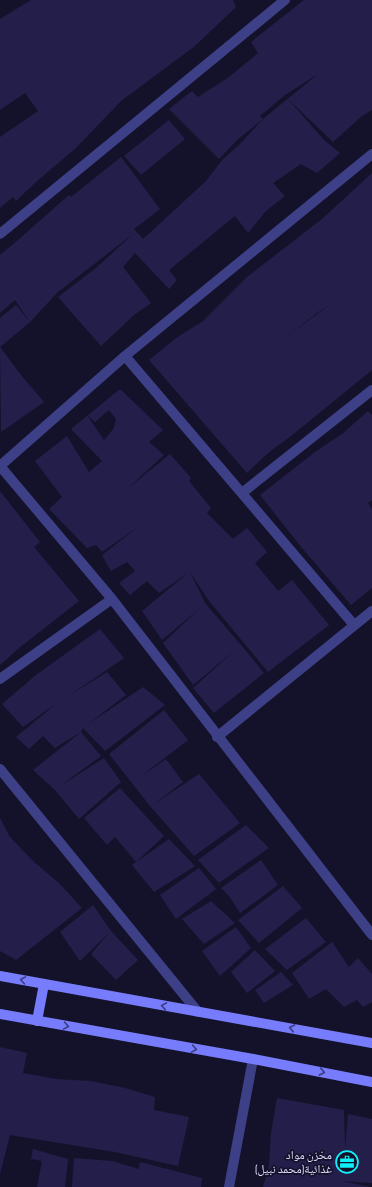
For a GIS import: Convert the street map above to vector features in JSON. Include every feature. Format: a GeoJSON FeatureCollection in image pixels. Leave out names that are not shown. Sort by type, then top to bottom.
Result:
{"type":"FeatureCollection","features":[{"type":"Feature","properties":{"kind":"street"},"geometry":{"type":"LineString","coordinates":[[0,234],[285,0]]}},
{"type":"Feature","properties":{"kind":"street"},"geometry":{"type":"LineString","coordinates":[[372,154],[125,356],[0,466],[112,600],[372,935]]}},
{"type":"Feature","properties":{"kind":"street"},"geometry":{"type":"LineString","coordinates":[[125,356],[354,625]]}},
{"type":"Feature","properties":{"kind":"street"},"geometry":{"type":"LineString","coordinates":[[242,493],[372,390]]}},
{"type":"Feature","properties":{"kind":"street"},"geometry":{"type":"LineString","coordinates":[[0,679],[112,600]]}},
{"type":"Feature","properties":{"kind":"street"},"geometry":{"type":"LineString","coordinates":[[218,737],[372,611]]}},
{"type":"Feature","properties":{"kind":"street"},"geometry":{"type":"LineString","coordinates":[[0,769],[198,1012]]}},
{"type":"Feature","properties":{"kind":"street"},"geometry":{"type":"LineString","coordinates":[[0,976],[372,1043]]}},
{"type":"Feature","properties":{"kind":"street"},"geometry":{"type":"LineString","coordinates":[[38,1021],[44,984]]}},
{"type":"Feature","properties":{"kind":"street"},"geometry":{"type":"LineString","coordinates":[[0,1014],[253,1059],[372,1082]]}},
{"type":"Feature","properties":{"kind":"street"},"geometry":{"type":"LineString","coordinates":[[229,1187],[253,1059]]}},
{"type":"Feature","properties":{"kind":"building"},"geometry":{"type":"Polygon","coordinates":[[[31,0],[233,0],[236,7],[195,46],[121,101],[76,148],[16,201],[13,197],[0,208],[0,137],[38,111],[25,93],[0,110],[0,19],[31,0]]]}},
{"type":"Feature","properties":{"kind":"building"},"geometry":{"type":"Polygon","coordinates":[[[304,0],[372,0],[372,110],[362,116],[333,142],[289,100],[324,140],[340,153],[317,173],[301,164],[273,183],[285,196],[266,211],[248,233],[235,216],[169,270],[177,280],[169,289],[135,253],[123,267],[151,303],[134,315],[101,346],[58,297],[97,267],[133,234],[58,292],[30,322],[15,300],[0,313],[0,255],[69,195],[71,197],[121,157],[160,209],[134,229],[143,239],[206,181],[223,159],[239,145],[263,119],[237,140],[219,159],[169,109],[192,91],[198,97],[229,77],[258,53],[251,42],[304,0]],[[318,74],[285,95],[260,116],[263,119],[318,74]]]}},
{"type":"Feature","properties":{"kind":"building"},"geometry":{"type":"Polygon","coordinates":[[[169,120],[185,139],[141,175],[124,156],[169,120]]]}},
{"type":"Feature","properties":{"kind":"building"},"geometry":{"type":"Polygon","coordinates":[[[372,173],[372,370],[268,453],[247,473],[149,360],[176,338],[203,321],[247,277],[322,219],[372,173]],[[332,303],[317,313],[286,337],[332,303]]]}},
{"type":"Feature","properties":{"kind":"building"},"geometry":{"type":"Polygon","coordinates":[[[16,305],[30,322],[0,347],[0,318],[16,305]]]}},
{"type":"Feature","properties":{"kind":"building"},"geometry":{"type":"Polygon","coordinates":[[[0,347],[44,402],[1,432],[0,347]]]}},
{"type":"Feature","properties":{"kind":"building"},"geometry":{"type":"Polygon","coordinates":[[[120,389],[163,430],[149,442],[164,455],[127,489],[170,454],[191,478],[189,481],[211,508],[207,513],[233,539],[247,528],[267,552],[255,563],[278,591],[292,580],[329,625],[268,672],[209,601],[190,572],[205,603],[264,673],[214,713],[193,688],[234,651],[193,685],[163,643],[199,609],[162,640],[142,611],[188,573],[159,593],[147,581],[130,595],[119,583],[135,571],[127,562],[111,571],[102,555],[138,527],[102,552],[96,545],[87,548],[49,509],[62,497],[35,461],[67,436],[89,472],[102,461],[71,429],[87,416],[104,440],[114,428],[116,419],[109,410],[95,422],[88,415],[120,389]]]}},
{"type":"Feature","properties":{"kind":"building"},"geometry":{"type":"Polygon","coordinates":[[[368,411],[372,415],[372,500],[368,503],[372,509],[372,588],[351,605],[302,548],[260,495],[315,452],[342,434],[368,411]]]}},
{"type":"Feature","properties":{"kind":"building"},"geometry":{"type":"Polygon","coordinates":[[[0,491],[40,542],[34,547],[79,601],[19,648],[0,665],[0,491]]]}},
{"type":"Feature","properties":{"kind":"building"},"geometry":{"type":"Polygon","coordinates":[[[100,629],[124,658],[70,695],[107,672],[126,695],[88,724],[143,687],[165,705],[105,751],[83,728],[81,732],[55,748],[43,736],[29,749],[16,737],[57,703],[23,727],[2,704],[36,675],[100,629]]]}},
{"type":"Feature","properties":{"kind":"building"},"geometry":{"type":"Polygon","coordinates":[[[164,710],[188,740],[140,777],[166,759],[183,782],[154,804],[199,774],[240,823],[194,856],[150,806],[109,754],[164,710]]]}},
{"type":"Feature","properties":{"kind":"building"},"geometry":{"type":"Polygon","coordinates":[[[81,732],[101,756],[60,786],[104,758],[121,782],[79,819],[55,790],[33,770],[81,732]]]}},
{"type":"Feature","properties":{"kind":"building"},"geometry":{"type":"Polygon","coordinates":[[[120,788],[164,836],[136,862],[115,837],[107,845],[84,818],[120,788]]]}},
{"type":"Feature","properties":{"kind":"building"},"geometry":{"type":"Polygon","coordinates":[[[0,818],[10,837],[33,861],[59,883],[82,908],[16,960],[0,951],[0,818]]]}},
{"type":"Feature","properties":{"kind":"building"},"geometry":{"type":"Polygon","coordinates":[[[246,825],[269,848],[219,883],[198,860],[246,825]]]}},
{"type":"Feature","properties":{"kind":"building"},"geometry":{"type":"Polygon","coordinates":[[[169,839],[195,866],[154,892],[132,865],[169,839]]]}},
{"type":"Feature","properties":{"kind":"building"},"geometry":{"type":"Polygon","coordinates":[[[261,860],[278,885],[240,913],[229,896],[221,888],[261,860]]]}},
{"type":"Feature","properties":{"kind":"building"},"geometry":{"type":"Polygon","coordinates":[[[199,868],[216,889],[176,919],[160,895],[199,868]]]}},
{"type":"Feature","properties":{"kind":"building"},"geometry":{"type":"Polygon","coordinates":[[[283,886],[302,908],[259,943],[238,920],[283,886]]]}},
{"type":"Feature","properties":{"kind":"building"},"geometry":{"type":"Polygon","coordinates":[[[211,901],[235,923],[204,944],[182,919],[211,901]]]}},
{"type":"Feature","properties":{"kind":"building"},"geometry":{"type":"Polygon","coordinates":[[[93,905],[111,931],[138,960],[116,980],[91,954],[110,932],[80,961],[60,932],[93,905]]]}},
{"type":"Feature","properties":{"kind":"building"},"geometry":{"type":"Polygon","coordinates":[[[306,918],[326,942],[287,970],[265,949],[306,918]]]}},
{"type":"Feature","properties":{"kind":"building"},"geometry":{"type":"Polygon","coordinates":[[[236,927],[251,948],[220,976],[202,951],[236,927]]]}},
{"type":"Feature","properties":{"kind":"building"},"geometry":{"type":"Polygon","coordinates":[[[332,942],[349,967],[358,958],[372,974],[372,1002],[363,1007],[357,1000],[344,1007],[326,989],[309,999],[292,973],[332,942]]]}},
{"type":"Feature","properties":{"kind":"building"},"geometry":{"type":"Polygon","coordinates":[[[255,950],[275,971],[247,993],[231,972],[255,950]]]}},
{"type":"Feature","properties":{"kind":"building"},"geometry":{"type":"Polygon","coordinates":[[[281,972],[293,985],[264,1003],[255,990],[281,972]]]}},
{"type":"Feature","properties":{"kind":"building"},"geometry":{"type":"Polygon","coordinates":[[[0,1047],[27,1053],[23,1073],[56,1079],[91,1081],[125,1088],[155,1097],[154,1110],[189,1117],[178,1166],[115,1152],[10,1135],[0,1174],[0,1047]]]}},
{"type":"Feature","properties":{"kind":"building"},"geometry":{"type":"Polygon","coordinates":[[[277,1098],[344,1110],[345,1148],[348,1114],[372,1119],[372,1183],[342,1181],[370,1187],[263,1187],[269,1165],[271,1133],[277,1098]]]}},
{"type":"Feature","properties":{"kind":"building"},"geometry":{"type":"Polygon","coordinates":[[[33,1149],[68,1159],[65,1187],[37,1187],[42,1161],[31,1159],[33,1149]]]}},
{"type":"Feature","properties":{"kind":"building"},"geometry":{"type":"Polygon","coordinates":[[[74,1158],[112,1161],[139,1169],[140,1162],[202,1178],[201,1187],[72,1187],[74,1158]]]}},
{"type":"Feature","properties":{"kind":"place","name":"مخزن مواد غذائية(محمد نبيل)"},"geometry":{"type":"Point","coordinates":[347,1162]}}]}
